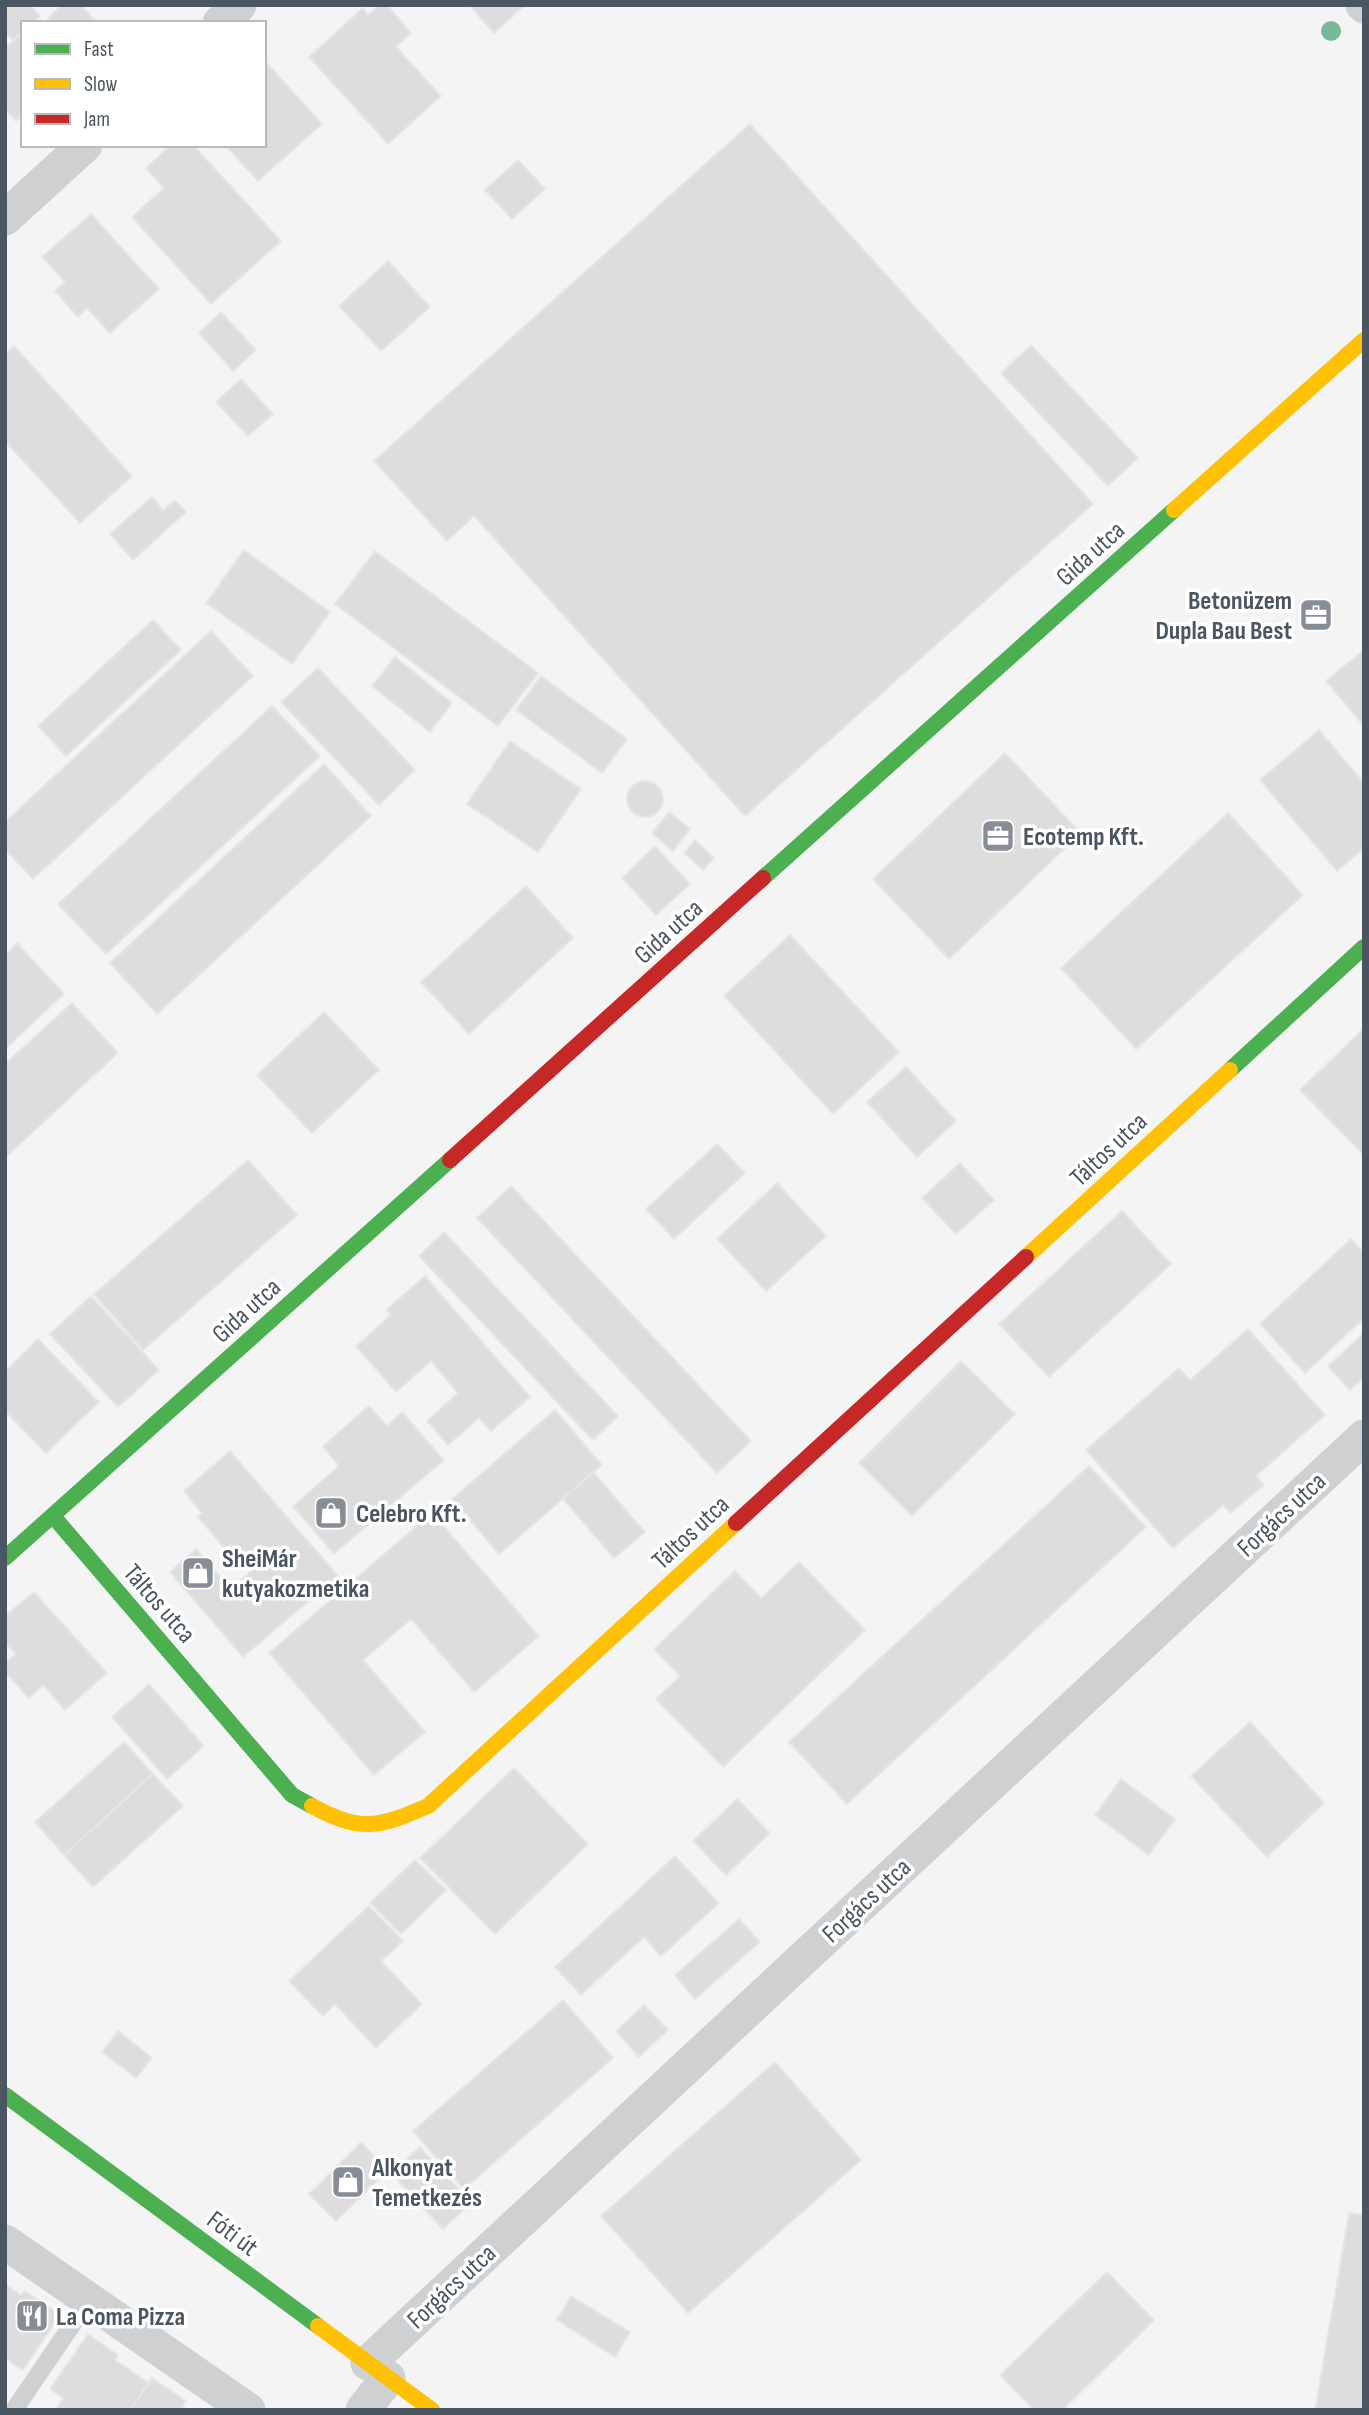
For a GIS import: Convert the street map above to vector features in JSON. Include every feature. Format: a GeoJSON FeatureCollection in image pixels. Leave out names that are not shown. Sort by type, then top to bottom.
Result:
{"type":"FeatureCollection","features":[{"type":"Feature","properties":{"kind":"street"},"geometry":{"type":"LineString","coordinates":[[222,21],[239,5]]}},
{"type":"Feature","properties":{"kind":"street"},"geometry":{"type":"LineString","coordinates":[[5,218],[83,147]]}},
{"type":"Feature","properties":{"kind":"street","name":"Gida utca"},"geometry":{"type":"LineString","coordinates":[[5,1558],[1364,340]]}},
{"type":"Feature","properties":{"kind":"street","name":"Táltos utca"},"geometry":{"type":"LineString","coordinates":[[53,1516],[292,1795],[338,1820],[383,1825],[428,1806],[1364,947]]}},
{"type":"Feature","properties":{"kind":"street","name":"Forgács utca"},"geometry":{"type":"LineString","coordinates":[[363,2410],[378,2370],[1364,1437]]}},
{"type":"Feature","properties":{"kind":"street","name":"Fóti út"},"geometry":{"type":"LineString","coordinates":[[5,2095],[432,2410]]}},
{"type":"Feature","properties":{"kind":"street"},"geometry":{"type":"LineString","coordinates":[[5,2242],[248,2410]]}},
{"type":"Feature","properties":{"kind":"lane"},"geometry":{"type":"LineString","coordinates":[[14,2410],[89,2300]]}},
{"type":"Feature","properties":{"kind":"building"},"geometry":{"type":"Polygon","coordinates":[[[12,5],[30,5],[40,16],[35,21],[21,21],[21,34],[13,40],[5,32],[5,11],[12,5]]]}},
{"type":"Feature","properties":{"kind":"building"},"geometry":{"type":"Polygon","coordinates":[[[62,5],[81,5],[95,21],[51,21],[48,18],[62,5]]]}},
{"type":"Feature","properties":{"kind":"building"},"geometry":{"type":"Polygon","coordinates":[[[379,5],[387,5],[411,33],[396,47],[441,96],[388,144],[309,57],[363,8],[368,15],[379,5]]]}},
{"type":"Feature","properties":{"kind":"building"},"geometry":{"type":"Polygon","coordinates":[[[469,5],[525,5],[494,33],[469,5]]]}},
{"type":"Feature","properties":{"kind":"building"},"geometry":{"type":"Polygon","coordinates":[[[21,34],[21,117],[16,121],[5,110],[5,48],[21,34]]]}},
{"type":"Feature","properties":{"kind":"building"},"geometry":{"type":"Polygon","coordinates":[[[266,62],[322,124],[258,181],[227,147],[266,147],[266,62]]]}},
{"type":"Feature","properties":{"kind":"building"},"geometry":{"type":"Polygon","coordinates":[[[750,124],[1093,504],[745,816],[474,516],[447,541],[374,461],[750,124]]]}},
{"type":"Feature","properties":{"kind":"building"},"geometry":{"type":"Polygon","coordinates":[[[169,147],[195,147],[281,241],[211,304],[132,217],[164,188],[146,168],[169,147]]]}},
{"type":"Feature","properties":{"kind":"building"},"geometry":{"type":"Polygon","coordinates":[[[518,160],[545,189],[512,219],[485,190],[518,160]]]}},
{"type":"Feature","properties":{"kind":"building"},"geometry":{"type":"Polygon","coordinates":[[[91,214],[159,289],[110,333],[87,308],[78,317],[55,291],[65,282],[42,257],[91,214]]]}},
{"type":"Feature","properties":{"kind":"building"},"geometry":{"type":"Polygon","coordinates":[[[388,261],[430,307],[381,351],[339,306],[388,261]]]}},
{"type":"Feature","properties":{"kind":"building"},"geometry":{"type":"Polygon","coordinates":[[[221,312],[256,350],[233,371],[199,333],[221,312]]]}},
{"type":"Feature","properties":{"kind":"building"},"geometry":{"type":"Polygon","coordinates":[[[1031,345],[1138,458],[1108,486],[1001,373],[1031,345]]]}},
{"type":"Feature","properties":{"kind":"building"},"geometry":{"type":"Polygon","coordinates":[[[14,346],[132,476],[80,523],[5,441],[5,354],[14,346]]]}},
{"type":"Feature","properties":{"kind":"building"},"geometry":{"type":"Polygon","coordinates":[[[241,379],[273,414],[248,436],[216,402],[241,379]]]}},
{"type":"Feature","properties":{"kind":"building"},"geometry":{"type":"Polygon","coordinates":[[[152,497],[163,510],[175,500],[186,512],[133,560],[110,534],[152,497]]]}},
{"type":"Feature","properties":{"kind":"building"},"geometry":{"type":"Polygon","coordinates":[[[244,550],[330,612],[292,664],[206,603],[244,550]]]}},
{"type":"Feature","properties":{"kind":"building"},"geometry":{"type":"Polygon","coordinates":[[[375,551],[538,673],[498,726],[335,604],[375,551]]]}},
{"type":"Feature","properties":{"kind":"building"},"geometry":{"type":"Polygon","coordinates":[[[153,620],[181,650],[66,756],[38,726],[153,620]]]}},
{"type":"Feature","properties":{"kind":"building"},"geometry":{"type":"Polygon","coordinates":[[[211,631],[253,676],[33,879],[5,849],[5,822],[211,631]]]}},
{"type":"Feature","properties":{"kind":"building"},"geometry":{"type":"Polygon","coordinates":[[[1364,650],[1364,726],[1326,681],[1364,650]]]}},
{"type":"Feature","properties":{"kind":"building"},"geometry":{"type":"Polygon","coordinates":[[[395,657],[452,703],[430,732],[372,686],[395,657]]]}},
{"type":"Feature","properties":{"kind":"building"},"geometry":{"type":"Polygon","coordinates":[[[318,668],[415,770],[379,805],[281,702],[318,668]]]}},
{"type":"Feature","properties":{"kind":"building"},"geometry":{"type":"Polygon","coordinates":[[[541,676],[627,739],[602,773],[516,710],[541,676]]]}},
{"type":"Feature","properties":{"kind":"building"},"geometry":{"type":"Polygon","coordinates":[[[272,706],[320,756],[106,954],[58,904],[272,706]]]}},
{"type":"Feature","properties":{"kind":"building"},"geometry":{"type":"Polygon","coordinates":[[[1319,730],[1364,783],[1364,848],[1337,871],[1260,780],[1319,730]]]}},
{"type":"Feature","properties":{"kind":"building"},"geometry":{"type":"Polygon","coordinates":[[[510,741],[581,789],[538,852],[467,804],[510,741]]]}},
{"type":"Feature","properties":{"kind":"building"},"geometry":{"type":"Polygon","coordinates":[[[1005,753],[1081,833],[949,959],[873,879],[1005,753]]]}},
{"type":"Feature","properties":{"kind":"building"},"geometry":{"type":"Polygon","coordinates":[[[324,764],[371,816],[157,1014],[110,963],[324,764]]]}},
{"type":"Feature","properties":{"kind":"building"},"geometry":{"type":"Polygon","coordinates":[[[645,781],[657,787],[663,799],[657,811],[645,817],[633,811],[627,799],[633,787],[645,781]]]}},
{"type":"Feature","properties":{"kind":"building"},"geometry":{"type":"Polygon","coordinates":[[[669,812],[690,829],[673,851],[652,833],[669,812]]]}},
{"type":"Feature","properties":{"kind":"building"},"geometry":{"type":"Polygon","coordinates":[[[1228,813],[1303,895],[1136,1049],[1061,968],[1228,813]]]}},
{"type":"Feature","properties":{"kind":"building"},"geometry":{"type":"Polygon","coordinates":[[[695,840],[714,858],[703,870],[684,853],[695,840]]]}},
{"type":"Feature","properties":{"kind":"building"},"geometry":{"type":"Polygon","coordinates":[[[655,846],[690,884],[656,915],[622,878],[655,846]]]}},
{"type":"Feature","properties":{"kind":"building"},"geometry":{"type":"Polygon","coordinates":[[[526,886],[573,938],[469,1034],[421,982],[526,886]]]}},
{"type":"Feature","properties":{"kind":"building"},"geometry":{"type":"Polygon","coordinates":[[[790,935],[899,1052],[833,1114],[724,996],[790,935]]]}},
{"type":"Feature","properties":{"kind":"building"},"geometry":{"type":"Polygon","coordinates":[[[17,943],[64,994],[5,1049],[5,955],[17,943]]]}},
{"type":"Feature","properties":{"kind":"building"},"geometry":{"type":"Polygon","coordinates":[[[72,1003],[118,1053],[5,1158],[5,1064],[72,1003]]]}},
{"type":"Feature","properties":{"kind":"building"},"geometry":{"type":"Polygon","coordinates":[[[324,1012],[379,1070],[312,1133],[257,1075],[324,1012]]]}},
{"type":"Feature","properties":{"kind":"building"},"geometry":{"type":"Polygon","coordinates":[[[1364,1028],[1364,1155],[1300,1090],[1364,1028]]]}},
{"type":"Feature","properties":{"kind":"building"},"geometry":{"type":"Polygon","coordinates":[[[906,1067],[956,1121],[917,1157],[867,1102],[906,1067]]]}},
{"type":"Feature","properties":{"kind":"building"},"geometry":{"type":"Polygon","coordinates":[[[717,1144],[745,1173],[674,1239],[646,1209],[717,1144]]]}},
{"type":"Feature","properties":{"kind":"building"},"geometry":{"type":"Polygon","coordinates":[[[248,1160],[297,1215],[143,1350],[94,1294],[248,1160]]]}},
{"type":"Feature","properties":{"kind":"building"},"geometry":{"type":"Polygon","coordinates":[[[960,1163],[994,1200],[956,1234],[922,1198],[960,1163]]]}},
{"type":"Feature","properties":{"kind":"building"},"geometry":{"type":"Polygon","coordinates":[[[777,1183],[826,1236],[766,1291],[717,1239],[777,1183]]]}},
{"type":"Feature","properties":{"kind":"building"},"geometry":{"type":"Polygon","coordinates":[[[511,1186],[751,1441],[717,1473],[477,1218],[511,1186]]]}},
{"type":"Feature","properties":{"kind":"building"},"geometry":{"type":"Polygon","coordinates":[[[1122,1211],[1171,1264],[1049,1377],[999,1324],[1122,1211]]]}},
{"type":"Feature","properties":{"kind":"building"},"geometry":{"type":"Polygon","coordinates":[[[444,1232],[618,1416],[593,1440],[419,1256],[444,1232]]]}},
{"type":"Feature","properties":{"kind":"building"},"geometry":{"type":"Polygon","coordinates":[[[1351,1239],[1364,1253],[1364,1318],[1305,1373],[1260,1324],[1351,1239]]]}},
{"type":"Feature","properties":{"kind":"building"},"geometry":{"type":"Polygon","coordinates":[[[425,1276],[530,1397],[491,1431],[479,1418],[448,1445],[427,1421],[458,1393],[431,1361],[396,1392],[356,1346],[391,1315],[386,1310],[425,1276]]]}},
{"type":"Feature","properties":{"kind":"building"},"geometry":{"type":"Polygon","coordinates":[[[91,1296],[159,1370],[118,1407],[50,1334],[91,1296]]]}},
{"type":"Feature","properties":{"kind":"building"},"geometry":{"type":"Polygon","coordinates":[[[1248,1329],[1325,1415],[1256,1476],[1264,1485],[1231,1513],[1223,1505],[1173,1548],[1086,1450],[1179,1368],[1190,1380],[1248,1329]]]}},
{"type":"Feature","properties":{"kind":"building"},"geometry":{"type":"Polygon","coordinates":[[[1364,1333],[1364,1377],[1350,1390],[1328,1366],[1364,1333]]]}},
{"type":"Feature","properties":{"kind":"building"},"geometry":{"type":"Polygon","coordinates":[[[38,1339],[99,1402],[46,1453],[5,1411],[5,1372],[38,1339]]]}},
{"type":"Feature","properties":{"kind":"building"},"geometry":{"type":"Polygon","coordinates":[[[961,1361],[1015,1414],[912,1516],[859,1463],[961,1361]]]}},
{"type":"Feature","properties":{"kind":"building"},"geometry":{"type":"Polygon","coordinates":[[[369,1406],[387,1426],[402,1412],[444,1460],[334,1554],[293,1506],[339,1466],[323,1446],[369,1406]]]}},
{"type":"Feature","properties":{"kind":"building"},"geometry":{"type":"Polygon","coordinates":[[[555,1410],[602,1465],[499,1554],[452,1499],[555,1410]]]}},
{"type":"Feature","properties":{"kind":"building"},"geometry":{"type":"Polygon","coordinates":[[[230,1451],[338,1576],[243,1657],[170,1572],[196,1549],[231,1589],[252,1570],[231,1545],[225,1549],[198,1517],[202,1513],[184,1491],[230,1451]]]}},
{"type":"Feature","properties":{"kind":"building"},"geometry":{"type":"Polygon","coordinates":[[[1089,1466],[1146,1527],[847,1804],[789,1742],[1089,1466]]]}},
{"type":"Feature","properties":{"kind":"building"},"geometry":{"type":"Polygon","coordinates":[[[593,1472],[645,1532],[614,1558],[563,1499],[593,1472]]]}},
{"type":"Feature","properties":{"kind":"building"},"geometry":{"type":"Polygon","coordinates":[[[432,1513],[539,1636],[474,1692],[411,1619],[363,1660],[425,1732],[374,1775],[269,1653],[432,1513]]]}},
{"type":"Feature","properties":{"kind":"building"},"geometry":{"type":"Polygon","coordinates":[[[799,1562],[865,1630],[723,1767],[656,1699],[680,1676],[654,1649],[735,1571],[761,1598],[799,1562]]]}},
{"type":"Feature","properties":{"kind":"building"},"geometry":{"type":"Polygon","coordinates":[[[34,1592],[107,1673],[65,1710],[43,1685],[29,1698],[5,1672],[5,1663],[16,1654],[5,1643],[5,1616],[34,1592]]]}},
{"type":"Feature","properties":{"kind":"building"},"geometry":{"type":"Polygon","coordinates":[[[149,1684],[204,1746],[167,1779],[112,1717],[149,1684]]]}},
{"type":"Feature","properties":{"kind":"building"},"geometry":{"type":"Polygon","coordinates":[[[1250,1722],[1324,1803],[1267,1857],[1191,1776],[1250,1722]]]}},
{"type":"Feature","properties":{"kind":"building"},"geometry":{"type":"Polygon","coordinates":[[[124,1742],[153,1774],[64,1855],[35,1822],[124,1742]]]}},
{"type":"Feature","properties":{"kind":"building"},"geometry":{"type":"Polygon","coordinates":[[[514,1768],[588,1844],[495,1934],[420,1858],[514,1768]]]}},
{"type":"Feature","properties":{"kind":"building"},"geometry":{"type":"Polygon","coordinates":[[[153,1774],[183,1806],[93,1887],[64,1855],[153,1774]]]}},
{"type":"Feature","properties":{"kind":"building"},"geometry":{"type":"Polygon","coordinates":[[[1121,1779],[1175,1819],[1149,1855],[1095,1815],[1121,1779]]]}},
{"type":"Feature","properties":{"kind":"building"},"geometry":{"type":"Polygon","coordinates":[[[737,1799],[770,1833],[726,1875],[693,1841],[737,1799]]]}},
{"type":"Feature","properties":{"kind":"building"},"geometry":{"type":"Polygon","coordinates":[[[675,1856],[719,1903],[661,1956],[644,1937],[581,1995],[555,1967],[675,1856]]]}},
{"type":"Feature","properties":{"kind":"building"},"geometry":{"type":"Polygon","coordinates":[[[415,1860],[446,1890],[401,1934],[370,1903],[415,1860]]]}},
{"type":"Feature","properties":{"kind":"building"},"geometry":{"type":"Polygon","coordinates":[[[369,1906],[403,1941],[381,1961],[422,2004],[376,2048],[335,2004],[323,2016],[289,1981],[369,1906]]]}},
{"type":"Feature","properties":{"kind":"building"},"geometry":{"type":"Polygon","coordinates":[[[739,1919],[760,1942],[695,1999],[675,1975],[739,1919]]]}},
{"type":"Feature","properties":{"kind":"building"},"geometry":{"type":"Polygon","coordinates":[[[563,2000],[613,2058],[464,2189],[413,2131],[563,2000]]]}},
{"type":"Feature","properties":{"kind":"building"},"geometry":{"type":"Polygon","coordinates":[[[644,2005],[668,2030],[639,2057],[616,2031],[644,2005]]]}},
{"type":"Feature","properties":{"kind":"building"},"geometry":{"type":"Polygon","coordinates":[[[118,2031],[152,2058],[136,2078],[102,2052],[118,2031]]]}},
{"type":"Feature","properties":{"kind":"building"},"geometry":{"type":"Polygon","coordinates":[[[775,2062],[861,2160],[688,2313],[601,2216],[775,2062]]]}},
{"type":"Feature","properties":{"kind":"building","name":"Alkonyat Temetkezés"},"geometry":{"type":"Polygon","coordinates":[[[361,2142],[388,2170],[336,2221],[309,2194],[361,2142]]]}},
{"type":"Feature","properties":{"kind":"building"},"geometry":{"type":"Polygon","coordinates":[[[420,2147],[471,2203],[443,2229],[391,2173],[420,2147]]]}},
{"type":"Feature","properties":{"kind":"building"},"geometry":{"type":"Polygon","coordinates":[[[1349,2213],[1364,2215],[1364,2410],[1315,2410],[1349,2213]]]}},
{"type":"Feature","properties":{"kind":"building"},"geometry":{"type":"Polygon","coordinates":[[[1107,2272],[1154,2320],[1063,2410],[1034,2410],[1000,2375],[1107,2272]]]}},
{"type":"Feature","properties":{"kind":"building"},"geometry":{"type":"Polygon","coordinates":[[[5,2284],[21,2295],[25,2291],[60,2315],[23,2370],[5,2358],[5,2284]]]}},
{"type":"Feature","properties":{"kind":"building"},"geometry":{"type":"Polygon","coordinates":[[[571,2296],[630,2332],[615,2357],[557,2320],[571,2296]]]}},
{"type":"Feature","properties":{"kind":"building"},"geometry":{"type":"Polygon","coordinates":[[[88,2334],[118,2355],[115,2360],[149,2383],[130,2410],[55,2410],[63,2398],[50,2389],[88,2334]]]}},
{"type":"Feature","properties":{"kind":"building"},"geometry":{"type":"Polygon","coordinates":[[[152,2378],[186,2401],[182,2406],[187,2410],[130,2410],[152,2378]]]}},
{"type":"Feature","properties":{"kind":"traffic: fast"},"geometry":{"type":"LineString","coordinates":[[763,878],[1174,510]]}},
{"type":"Feature","properties":{"kind":"traffic: fast"},"geometry":{"type":"LineString","coordinates":[[1230,1070],[1364,947]]}},
{"type":"Feature","properties":{"kind":"traffic: fast"},"geometry":{"type":"LineString","coordinates":[[5,1558],[450,1160]]}},
{"type":"Feature","properties":{"kind":"traffic: fast"},"geometry":{"type":"LineString","coordinates":[[53,1516],[292,1795],[312,1806]]}},
{"type":"Feature","properties":{"kind":"traffic: fast"},"geometry":{"type":"LineString","coordinates":[[5,2095],[318,2326]]}},
{"type":"Feature","properties":{"kind":"traffic: slow"},"geometry":{"type":"LineString","coordinates":[[1174,510],[1364,340]]}},
{"type":"Feature","properties":{"kind":"traffic: slow"},"geometry":{"type":"LineString","coordinates":[[1026,1257],[1230,1070]]}},
{"type":"Feature","properties":{"kind":"traffic: slow"},"geometry":{"type":"LineString","coordinates":[[312,1806],[344,1820],[370,1824],[396,1819],[428,1806],[736,1523]]}},
{"type":"Feature","properties":{"kind":"traffic: slow"},"geometry":{"type":"LineString","coordinates":[[318,2326],[432,2410]]}},
{"type":"Feature","properties":{"kind":"traffic: jam"},"geometry":{"type":"LineString","coordinates":[[450,1160],[763,878]]}},
{"type":"Feature","properties":{"kind":"traffic: jam"},"geometry":{"type":"LineString","coordinates":[[736,1523],[1026,1257]]}},
{"type":"Feature","properties":{"kind":"place","name":"Betonüzem Dupla Bau Best"},"geometry":{"type":"Point","coordinates":[1316,615]}},
{"type":"Feature","properties":{"kind":"place","name":"Ecotemp Kft."},"geometry":{"type":"Point","coordinates":[998,836]}},
{"type":"Feature","properties":{"kind":"place","name":"Celebro Kft."},"geometry":{"type":"Point","coordinates":[331,1513]}},
{"type":"Feature","properties":{"kind":"place","name":"SheiMár kutyakozmetika"},"geometry":{"type":"Point","coordinates":[198,1573]}},
{"type":"Feature","properties":{"kind":"place","name":"Alkonyat Temetkezés"},"geometry":{"type":"Point","coordinates":[348,2182]}},
{"type":"Feature","properties":{"kind":"place","name":"La Coma Pizza"},"geometry":{"type":"Point","coordinates":[32,2316]}}]}
